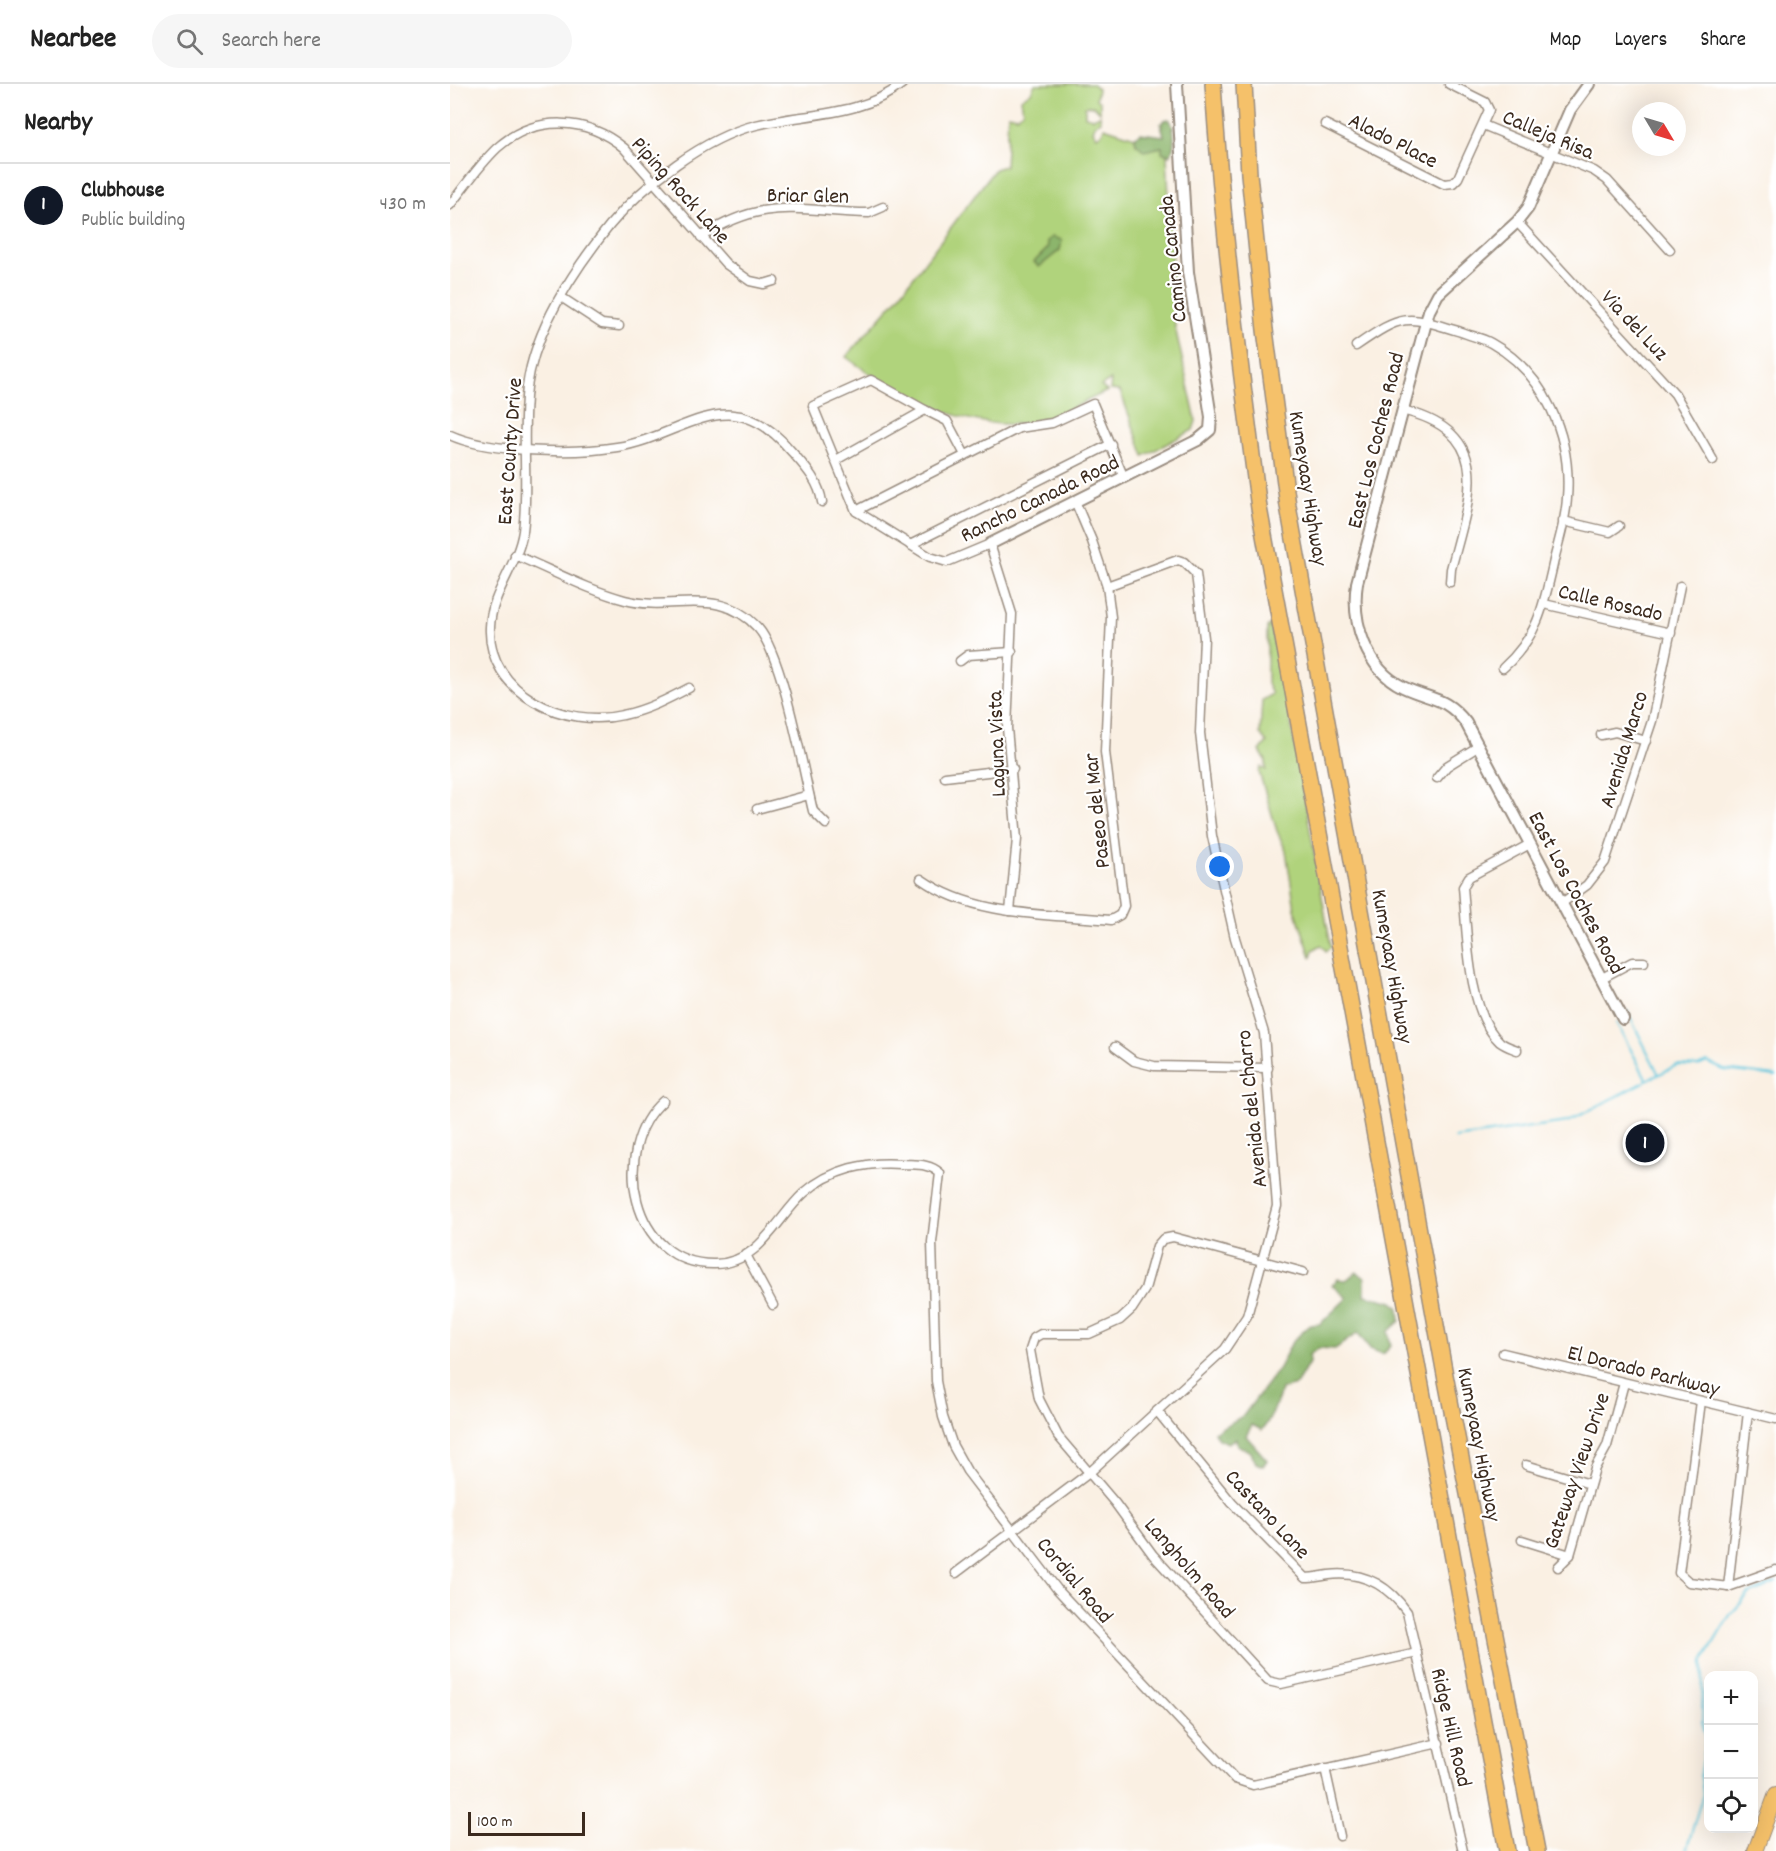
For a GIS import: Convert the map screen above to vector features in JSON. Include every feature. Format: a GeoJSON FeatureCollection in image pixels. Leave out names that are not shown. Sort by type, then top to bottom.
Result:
{"type":"FeatureCollection","features":[{"type":"Feature","properties":{"kind":"highway"},"geometry":{"type":"LineString","coordinates":[[1213,84],[1219,171],[1237,341],[1259,508],[1507,1851]]}},
{"type":"Feature","properties":{"kind":"highway","name":"Kumeyaay Highway"},"geometry":{"type":"LineString","coordinates":[[1244,84],[1249,174],[1264,319],[1288,506],[1445,1375],[1537,1851]]}},
{"type":"Feature","properties":{"kind":"main road"},"geometry":{"type":"LineString","coordinates":[[1755,1851],[1776,1794]]}},
{"type":"Feature","properties":{"kind":"street","name":"East County Drive"},"geometry":{"type":"LineString","coordinates":[[689,688],[655,706],[622,716],[594,719],[565,714],[515,690],[494,660],[490,630],[493,606],[515,555],[522,531],[527,387],[541,335],[561,297],[610,225],[654,184],[689,156],[728,134],[758,124],[857,108],[891,93],[902,84]]}},
{"type":"Feature","properties":{"kind":"street","name":"Camino Canada"},"geometry":{"type":"LineString","coordinates":[[1177,84],[1188,272],[1211,417],[1210,430]]}},
{"type":"Feature","properties":{"kind":"street","name":"Calleja Risa"},"geometry":{"type":"LineString","coordinates":[[1449,84],[1485,102],[1489,110],[1483,126],[1594,171],[1607,180],[1670,250]]}},
{"type":"Feature","properties":{"kind":"street","name":"East Los Coches Road"},"geometry":{"type":"LineString","coordinates":[[1589,84],[1570,110],[1533,201],[1517,222],[1438,294],[1424,321],[1357,583],[1358,620],[1369,654],[1380,669],[1400,685],[1437,697],[1450,705],[1466,723],[1623,1019]]}},
{"type":"Feature","properties":{"kind":"street","name":"Piping Rock Lane"},"geometry":{"type":"LineString","coordinates":[[450,205],[492,153],[506,140],[523,131],[552,123],[581,125],[608,136],[624,148],[719,258],[742,276],[757,283],[774,281]]}},
{"type":"Feature","properties":{"kind":"street","name":"Alado Place"},"geometry":{"type":"LineString","coordinates":[[1325,124],[1444,184],[1453,183],[1458,178],[1483,126]]}},
{"type":"Feature","properties":{"kind":"street","name":"Briar Glen"},"geometry":{"type":"LineString","coordinates":[[701,237],[734,218],[770,208],[869,213],[883,207]]}},
{"type":"Feature","properties":{"kind":"street","name":"Via del Luz"},"geometry":{"type":"LineString","coordinates":[[1517,222],[1675,394],[1713,460]]}},
{"type":"Feature","properties":{"kind":"street"},"geometry":{"type":"LineString","coordinates":[[561,297],[602,324],[619,326]]}},
{"type":"Feature","properties":{"kind":"street"},"geometry":{"type":"LineString","coordinates":[[1356,346],[1392,321],[1424,321],[1488,341],[1518,363],[1541,390],[1557,422],[1565,458],[1567,499],[1563,521],[1544,604],[1530,638],[1521,652],[1503,668]]}},
{"type":"Feature","properties":{"kind":"street"},"geometry":{"type":"LineString","coordinates":[[965,455],[947,421],[871,380],[813,406],[856,511],[1019,428],[1052,423],[1093,404],[1124,478]]}},
{"type":"Feature","properties":{"kind":"street"},"geometry":{"type":"LineString","coordinates":[[836,460],[925,410]]}},
{"type":"Feature","properties":{"kind":"street"},"geometry":{"type":"LineString","coordinates":[[1402,410],[1425,417],[1443,427],[1457,441],[1468,464],[1471,492],[1451,569],[1450,582]]}},
{"type":"Feature","properties":{"kind":"street"},"geometry":{"type":"LineString","coordinates":[[450,435],[492,448],[612,448],[650,439],[695,419],[715,415],[734,416],[760,424],[780,438],[813,478],[822,502]]}},
{"type":"Feature","properties":{"kind":"street","name":"Rancho Canada Road"},"geometry":{"type":"LineString","coordinates":[[856,511],[930,557],[947,562],[990,544],[1124,478],[1198,440],[1210,430]]}},
{"type":"Feature","properties":{"kind":"street"},"geometry":{"type":"LineString","coordinates":[[910,545],[1111,444]]}},
{"type":"Feature","properties":{"kind":"street","name":"Paseo del Mar"},"geometry":{"type":"LineString","coordinates":[[921,879],[935,889],[970,903],[1010,911],[1111,920],[1120,915],[1124,906],[1105,752],[1112,617],[1107,586],[1092,541],[1074,501]]}},
{"type":"Feature","properties":{"kind":"street"},"geometry":{"type":"LineString","coordinates":[[1563,521],[1610,532],[1619,526]]}},
{"type":"Feature","properties":{"kind":"street","name":"Laguna Vista"},"geometry":{"type":"LineString","coordinates":[[990,544],[1011,606],[1012,652],[1007,728],[1013,769],[1017,839],[1010,911]]}},
{"type":"Feature","properties":{"kind":"street"},"geometry":{"type":"LineString","coordinates":[[515,555],[622,600],[664,604],[703,601],[737,610],[759,629],[774,657],[813,811],[826,824]]}},
{"type":"Feature","properties":{"kind":"street","name":"Avenida del Charro"},"geometry":{"type":"LineString","coordinates":[[956,1572],[1013,1532],[1089,1473],[1219,1356],[1237,1334],[1247,1316],[1277,1206],[1264,1033],[1235,938],[1212,836],[1200,733],[1204,638],[1196,574],[1192,568],[1178,561],[1107,586]]}},
{"type":"Feature","properties":{"kind":"street","name":"Avenida Marco"},"geometry":{"type":"LineString","coordinates":[[1562,903],[1587,885],[1605,862],[1646,741],[1680,586]]}},
{"type":"Feature","properties":{"kind":"street","name":"Calle Rosado"},"geometry":{"type":"LineString","coordinates":[[1544,604],[1671,633]]}},
{"type":"Feature","properties":{"kind":"street"},"geometry":{"type":"LineString","coordinates":[[960,661],[968,655],[1012,652]]}},
{"type":"Feature","properties":{"kind":"street"},"geometry":{"type":"LineString","coordinates":[[1601,735],[1615,732],[1646,741]]}},
{"type":"Feature","properties":{"kind":"street"},"geometry":{"type":"LineString","coordinates":[[1437,778],[1447,766],[1479,746]]}},
{"type":"Feature","properties":{"kind":"street"},"geometry":{"type":"LineString","coordinates":[[945,777],[1013,769]]}},
{"type":"Feature","properties":{"kind":"street"},"geometry":{"type":"LineString","coordinates":[[757,808],[809,795]]}},
{"type":"Feature","properties":{"kind":"street"},"geometry":{"type":"LineString","coordinates":[[1517,1050],[1501,1043],[1495,1035],[1474,991],[1463,887],[1469,877],[1530,844]]}},
{"type":"Feature","properties":{"kind":"street"},"geometry":{"type":"LineString","coordinates":[[1602,978],[1632,962],[1644,962]]}},
{"type":"Feature","properties":{"kind":"street"},"geometry":{"type":"LineString","coordinates":[[1115,1047],[1134,1060],[1154,1066],[1268,1068]]}},
{"type":"Feature","properties":{"kind":"street"},"geometry":{"type":"LineString","coordinates":[[663,1101],[649,1113],[640,1131],[636,1151],[634,1178],[638,1206],[647,1229],[663,1246],[687,1260],[715,1264],[746,1255],[773,1305]]}},
{"type":"Feature","properties":{"kind":"street","name":"Cordial Road"},"geometry":{"type":"LineString","coordinates":[[746,1255],[765,1241],[806,1192],[847,1169],[885,1162],[935,1168],[940,1173],[941,1181],[932,1242],[939,1400],[953,1446],[967,1471],[1057,1589],[1234,1779],[1253,1785],[1439,1743]]}},
{"type":"Feature","properties":{"kind":"street","name":"Langholm Road"},"geometry":{"type":"LineString","coordinates":[[1263,1260],[1173,1237],[1163,1239],[1157,1246],[1145,1289],[1120,1320],[1089,1334],[1041,1334],[1034,1338],[1030,1350],[1040,1399],[1058,1436],[1115,1503],[1153,1555],[1268,1681],[1281,1684],[1417,1653]]}},
{"type":"Feature","properties":{"kind":"street"},"geometry":{"type":"LineString","coordinates":[[1263,1260],[1303,1272]]}},
{"type":"Feature","properties":{"kind":"street","name":"El Dorado Parkway"},"geometry":{"type":"LineString","coordinates":[[1503,1353],[1776,1419]]}},
{"type":"Feature","properties":{"kind":"street","name":"Gateway View Drive"},"geometry":{"type":"LineString","coordinates":[[1558,1567],[1570,1555],[1595,1468],[1607,1446],[1624,1383]]}},
{"type":"Feature","properties":{"kind":"street"},"geometry":{"type":"LineString","coordinates":[[1701,1401],[1679,1573],[1689,1582],[1728,1587],[1776,1570]]}},
{"type":"Feature","properties":{"kind":"street","name":"Castano Lane"},"geometry":{"type":"LineString","coordinates":[[1157,1411],[1233,1503],[1305,1578],[1329,1575],[1362,1576],[1384,1587],[1396,1597],[1407,1612]]}},
{"type":"Feature","properties":{"kind":"street"},"geometry":{"type":"LineString","coordinates":[[1728,1587],[1748,1412]]}},
{"type":"Feature","properties":{"kind":"street"},"geometry":{"type":"LineString","coordinates":[[1526,1465],[1590,1484]]}},
{"type":"Feature","properties":{"kind":"street"},"geometry":{"type":"LineString","coordinates":[[1522,1540],[1570,1555]]}},
{"type":"Feature","properties":{"kind":"street","name":"Ridge Hill Road"},"geometry":{"type":"LineString","coordinates":[[1407,1612],[1463,1851]]}},
{"type":"Feature","properties":{"kind":"street"},"geometry":{"type":"LineString","coordinates":[[1325,1768],[1340,1836]]}},
{"type":"Feature","properties":{"kind":"green space"},"geometry":{"type":"Polygon","coordinates":[[[1035,84],[1093,84],[1098,89],[1096,99],[1100,102],[1100,112],[1094,106],[1085,106],[1085,116],[1093,118],[1100,115],[1101,121],[1095,124],[1093,131],[1097,136],[1102,133],[1104,127],[1135,137],[1136,144],[1162,147],[1167,155],[1175,327],[1196,421],[1193,430],[1144,456],[1120,391],[1110,390],[1111,380],[1101,386],[1107,391],[1048,418],[1023,424],[996,424],[969,419],[915,399],[890,386],[846,357],[896,300],[995,169],[1005,166],[1008,114],[1017,116],[1023,111],[1021,99],[1031,92],[1035,84]]]}},
{"type":"Feature","properties":{"kind":"green space"},"geometry":{"type":"Polygon","coordinates":[[[1169,119],[1173,127],[1174,138],[1170,156],[1162,152],[1162,147],[1144,151],[1136,143],[1135,137],[1140,133],[1164,136],[1161,124],[1164,120],[1169,119]]]}},
{"type":"Feature","properties":{"kind":"green space"},"geometry":{"type":"Polygon","coordinates":[[[1052,237],[1062,240],[1060,250],[1039,267],[1034,262],[1048,248],[1047,241],[1052,237]]]}},
{"type":"Feature","properties":{"kind":"green space"},"geometry":{"type":"Polygon","coordinates":[[[1270,624],[1290,717],[1331,947],[1326,951],[1321,945],[1313,950],[1311,957],[1295,909],[1286,851],[1277,831],[1259,772],[1261,767],[1266,770],[1266,761],[1260,751],[1267,742],[1260,734],[1262,700],[1272,694],[1267,684],[1267,627],[1270,624]]]}},
{"type":"Feature","properties":{"kind":"green space"},"geometry":{"type":"Polygon","coordinates":[[[1357,1272],[1365,1278],[1365,1295],[1393,1302],[1399,1308],[1400,1321],[1388,1332],[1391,1346],[1383,1354],[1370,1349],[1358,1333],[1335,1349],[1319,1348],[1309,1355],[1310,1361],[1296,1385],[1281,1389],[1268,1422],[1262,1430],[1252,1425],[1246,1436],[1267,1460],[1263,1466],[1256,1463],[1251,1452],[1237,1445],[1236,1438],[1228,1443],[1218,1439],[1214,1432],[1243,1416],[1279,1368],[1292,1342],[1310,1325],[1320,1324],[1347,1298],[1332,1285],[1338,1279],[1346,1280],[1357,1272]]]}},
{"type":"Feature","properties":{"kind":"waterway"},"geometry":{"type":"LineString","coordinates":[[1627,1011],[1658,1073]]}},
{"type":"Feature","properties":{"kind":"waterway"},"geometry":{"type":"LineString","coordinates":[[1616,1022],[1647,1080]]}},
{"type":"Feature","properties":{"kind":"waterway"},"geometry":{"type":"LineString","coordinates":[[1455,1138],[1567,1122],[1677,1065],[1698,1066],[1707,1062],[1724,1070],[1776,1076]]}},
{"type":"Feature","properties":{"kind":"waterway"},"geometry":{"type":"LineString","coordinates":[[1686,1851],[1703,1794],[1700,1772],[1706,1737],[1702,1723],[1703,1661],[1730,1615],[1749,1594],[1776,1582]]}},
{"type":"Feature","properties":{"kind":"place","name":"Clubhouse"},"geometry":{"type":"Point","coordinates":[1645,1143]}}]}
